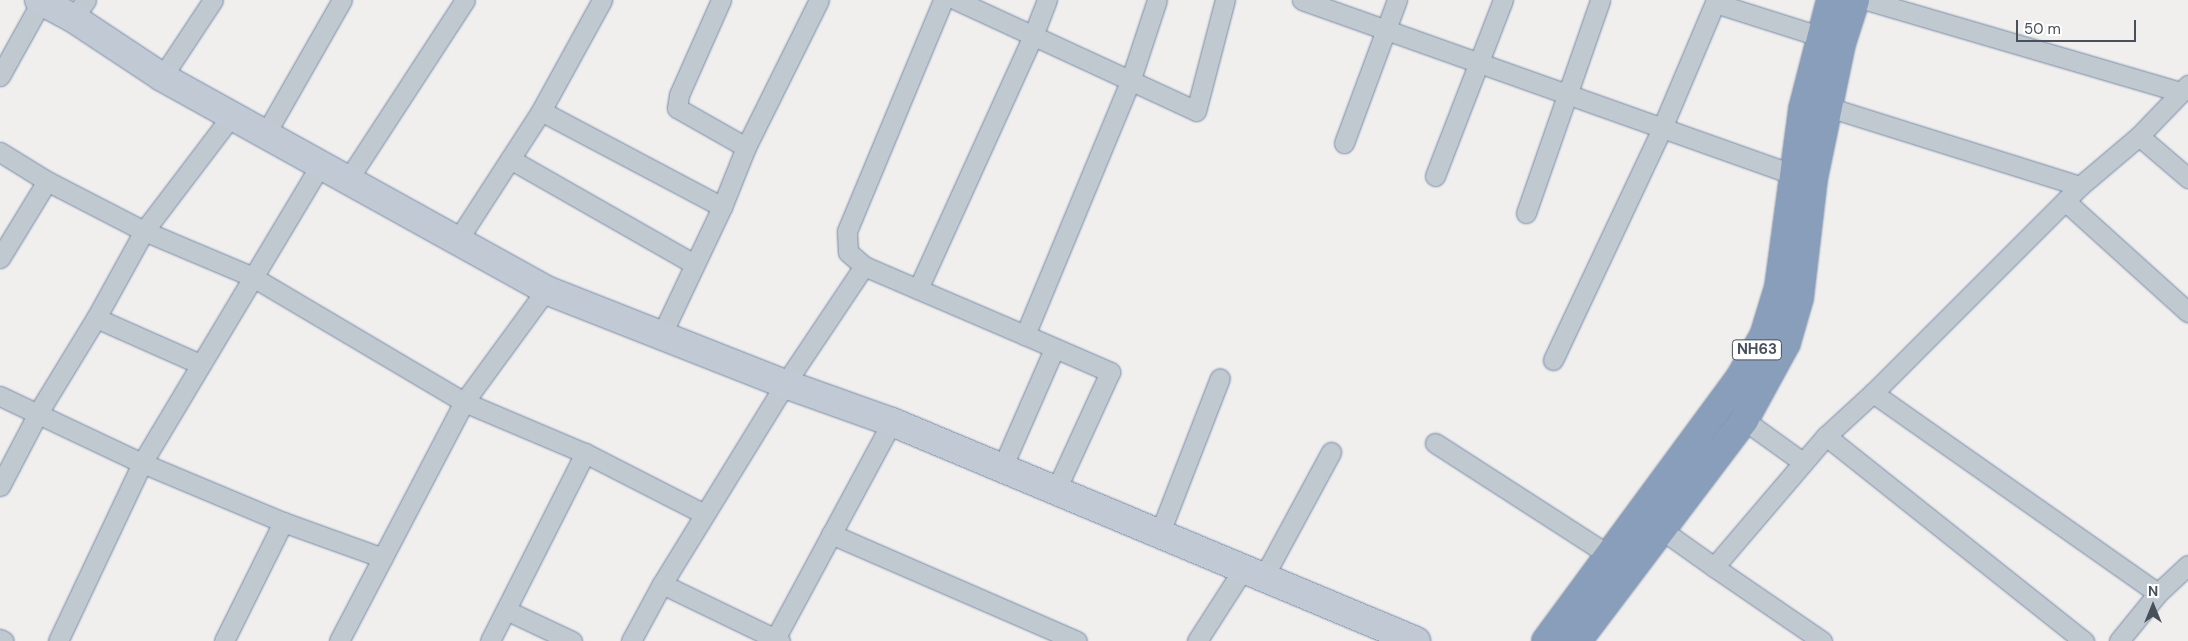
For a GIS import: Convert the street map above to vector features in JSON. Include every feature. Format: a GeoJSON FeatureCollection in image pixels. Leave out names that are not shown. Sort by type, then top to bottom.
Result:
{"type":"FeatureCollection","features":[{"type":"Feature","properties":{"kind":"highway","name":"NH63"},"geometry":{"type":"LineString","coordinates":[[1546,641],[1754,357],[1773,312],[1779,287],[1792,174],[1803,109],[1830,0]]}},
{"type":"Feature","properties":{"kind":"highway","name":"NH63"},"geometry":{"type":"LineString","coordinates":[[1577,641],[1744,420],[1775,366],[1794,322],[1813,179],[1828,107],[1855,0]]}},
{"type":"Feature","properties":{"kind":"street"},"geometry":{"type":"LineString","coordinates":[[162,77],[213,0]]}},
{"type":"Feature","properties":{"kind":"street"},"geometry":{"type":"LineString","coordinates":[[266,133],[342,0]]}},
{"type":"Feature","properties":{"kind":"street"},"geometry":{"type":"LineString","coordinates":[[349,178],[465,0]]}},
{"type":"Feature","properties":{"kind":"street"},"geometry":{"type":"LineString","coordinates":[[457,241],[541,111],[602,0]]}},
{"type":"Feature","properties":{"kind":"street"},"geometry":{"type":"LineString","coordinates":[[720,0],[679,95],[677,108],[746,147]]}},
{"type":"Feature","properties":{"kind":"street"},"geometry":{"type":"LineString","coordinates":[[661,336],[722,207],[746,147],[819,0]]}},
{"type":"Feature","properties":{"kind":"street"},"geometry":{"type":"LineString","coordinates":[[943,0],[847,231],[848,252],[864,266],[1110,372],[1056,490]]}},
{"type":"Feature","properties":{"kind":"street"},"geometry":{"type":"LineString","coordinates":[[956,0],[1131,79],[1196,111],[1225,0]]}},
{"type":"Feature","properties":{"kind":"street"},"geometry":{"type":"LineString","coordinates":[[918,289],[1033,36],[1047,0]]}},
{"type":"Feature","properties":{"kind":"street"},"geometry":{"type":"LineString","coordinates":[[1025,335],[1131,79],[1158,0]]}},
{"type":"Feature","properties":{"kind":"street"},"geometry":{"type":"LineString","coordinates":[[1302,0],[1478,64],[1566,91],[1662,128],[1792,174]]}},
{"type":"Feature","properties":{"kind":"street"},"geometry":{"type":"LineString","coordinates":[[1344,143],[1397,0]]}},
{"type":"Feature","properties":{"kind":"street"},"geometry":{"type":"LineString","coordinates":[[1435,176],[1503,0]]}},
{"type":"Feature","properties":{"kind":"street"},"geometry":{"type":"LineString","coordinates":[[1526,213],[1566,91],[1600,0]]}},
{"type":"Feature","properties":{"kind":"street"},"geometry":{"type":"LineString","coordinates":[[1714,567],[1801,461],[1873,393],[2080,186],[2139,136],[2185,89],[1866,0]]}},
{"type":"Feature","properties":{"kind":"street"},"geometry":{"type":"LineString","coordinates":[[2,70],[40,1],[80,9],[162,77],[266,133],[320,166],[349,178],[546,290],[784,384],[892,422],[1416,641]]}},
{"type":"Feature","properties":{"kind":"street"},"geometry":{"type":"LineString","coordinates":[[1553,360],[1662,128],[1716,2],[1822,37]]}},
{"type":"Feature","properties":{"kind":"street"},"geometry":{"type":"LineString","coordinates":[[1828,107],[2080,186]]}},
{"type":"Feature","properties":{"kind":"street"},"geometry":{"type":"LineString","coordinates":[[541,111],[722,207]]}},
{"type":"Feature","properties":{"kind":"street"},"geometry":{"type":"LineString","coordinates":[[0,486],[38,413],[96,318],[144,231],[232,115]]}},
{"type":"Feature","properties":{"kind":"street"},"geometry":{"type":"LineString","coordinates":[[2139,136],[2188,178]]}},
{"type":"Feature","properties":{"kind":"street"},"geometry":{"type":"LineString","coordinates":[[0,152],[47,181],[144,231],[251,276],[464,402],[585,453],[704,514]]}},
{"type":"Feature","properties":{"kind":"street"},"geometry":{"type":"LineString","coordinates":[[510,159],[694,264]]}},
{"type":"Feature","properties":{"kind":"street"},"geometry":{"type":"LineString","coordinates":[[58,641],[142,463],[251,276],[320,166]]}},
{"type":"Feature","properties":{"kind":"street"},"geometry":{"type":"LineString","coordinates":[[0,258],[47,181]]}},
{"type":"Feature","properties":{"kind":"street"},"geometry":{"type":"LineString","coordinates":[[2065,202],[2188,312]]}},
{"type":"Feature","properties":{"kind":"street"},"geometry":{"type":"LineString","coordinates":[[631,641],[662,584],[784,384],[864,266]]}},
{"type":"Feature","properties":{"kind":"street"},"geometry":{"type":"LineString","coordinates":[[339,641],[464,402],[546,290]]}},
{"type":"Feature","properties":{"kind":"street"},"geometry":{"type":"LineString","coordinates":[[96,318],[200,364]]}},
{"type":"Feature","properties":{"kind":"street"},"geometry":{"type":"LineString","coordinates":[[1002,468],[1054,349]]}},
{"type":"Feature","properties":{"kind":"street"},"geometry":{"type":"LineString","coordinates":[[1159,535],[1220,378]]}},
{"type":"Feature","properties":{"kind":"street"},"geometry":{"type":"LineString","coordinates":[[1873,393],[2158,593]]}},
{"type":"Feature","properties":{"kind":"street"},"geometry":{"type":"LineString","coordinates":[[0,396],[142,463],[283,522],[383,558]]}},
{"type":"Feature","properties":{"kind":"street"},"geometry":{"type":"LineString","coordinates":[[1744,420],[1801,461]]}},
{"type":"Feature","properties":{"kind":"street"},"geometry":{"type":"LineString","coordinates":[[662,584],[778,640],[831,534],[892,422]]}},
{"type":"Feature","properties":{"kind":"street"},"geometry":{"type":"LineString","coordinates":[[1826,436],[2084,641]]}},
{"type":"Feature","properties":{"kind":"street"},"geometry":{"type":"LineString","coordinates":[[1435,443],[1609,555]]}},
{"type":"Feature","properties":{"kind":"street"},"geometry":{"type":"LineString","coordinates":[[1197,641],[1253,573],[1331,452]]}},
{"type":"Feature","properties":{"kind":"street"},"geometry":{"type":"LineString","coordinates":[[490,641],[585,453]]}},
{"type":"Feature","properties":{"kind":"street"},"geometry":{"type":"LineString","coordinates":[[224,641],[283,522]]}},
{"type":"Feature","properties":{"kind":"street"},"geometry":{"type":"LineString","coordinates":[[1662,530],[1822,641]]}},
{"type":"Feature","properties":{"kind":"street"},"geometry":{"type":"LineString","coordinates":[[831,534],[1077,641]]}},
{"type":"Feature","properties":{"kind":"street"},"geometry":{"type":"LineString","coordinates":[[2119,641],[2158,593],[2188,565]]}},
{"type":"Feature","properties":{"kind":"street"},"geometry":{"type":"LineString","coordinates":[[506,610],[572,641]]}},
{"type":"Feature","properties":{"kind":"street"},"geometry":{"type":"LineString","coordinates":[[0,639],[4,641]]}}]}
